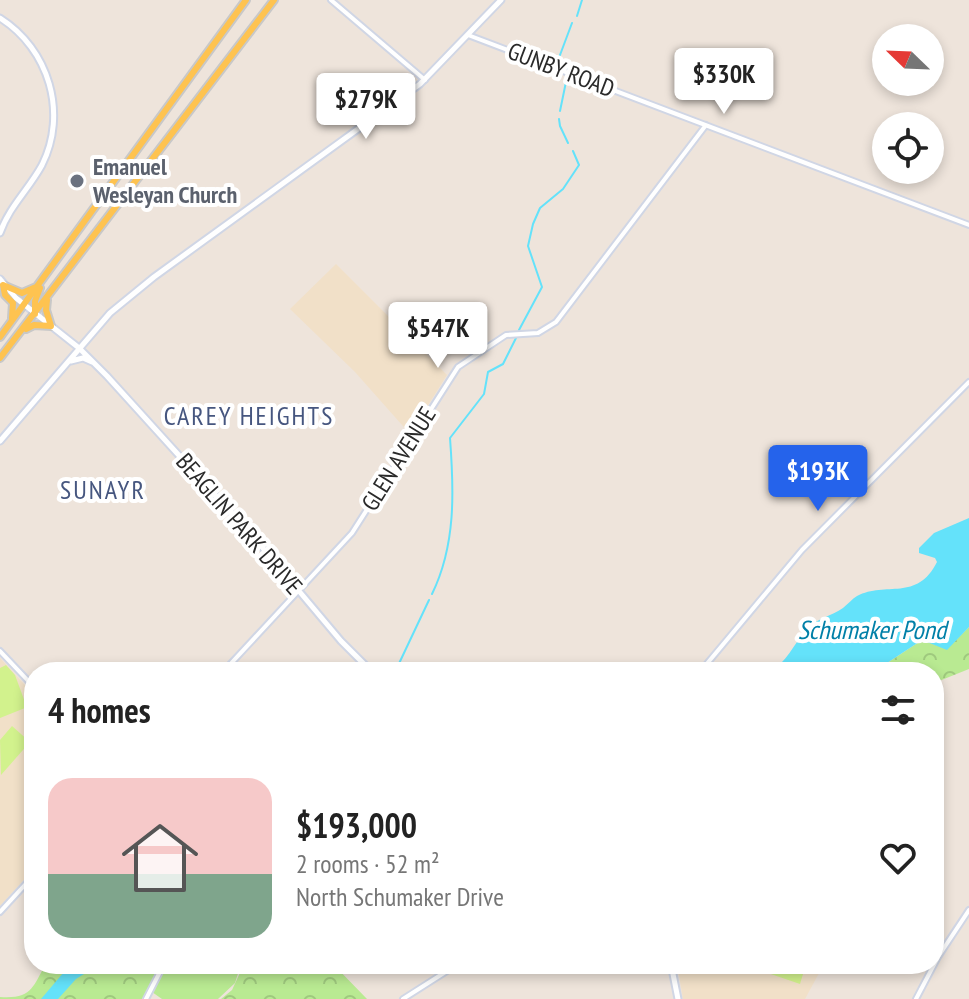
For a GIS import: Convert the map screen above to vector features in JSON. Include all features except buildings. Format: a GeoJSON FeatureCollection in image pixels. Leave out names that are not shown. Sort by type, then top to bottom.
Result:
{"type":"FeatureCollection","features":[{"type":"Feature","properties":{"kind":"main road"},"geometry":{"type":"LineString","coordinates":[[0,337],[246,0]]}},
{"type":"Feature","properties":{"kind":"main road"},"geometry":{"type":"LineString","coordinates":[[0,358],[274,0]]}},
{"type":"Feature","properties":{"kind":"main road"},"geometry":{"type":"LineString","coordinates":[[0,441],[110,313],[154,277],[425,80],[501,0]]}},
{"type":"Feature","properties":{"kind":"main road"},"geometry":{"type":"LineString","coordinates":[[0,18],[25,39],[40,60],[50,87],[54,113],[45,157],[9,211],[0,233]]}},
{"type":"Feature","properties":{"kind":"main road"},"geometry":{"type":"LineString","coordinates":[[35,314],[35,301],[47,274]]}},
{"type":"Feature","properties":{"kind":"main road"},"geometry":{"type":"LineString","coordinates":[[5,351],[30,326],[51,326],[46,304],[60,281]]}},
{"type":"Feature","properties":{"kind":"main road"},"geometry":{"type":"LineString","coordinates":[[2,282],[22,293],[38,285]]}},
{"type":"Feature","properties":{"kind":"main road"},"geometry":{"type":"LineString","coordinates":[[2,282],[5,295],[13,307],[9,325]]}},
{"type":"Feature","properties":{"kind":"main road","name":"BEAGLIN PARK DRIVE"},"geometry":{"type":"LineString","coordinates":[[2,282],[23,305],[94,362],[262,547],[360,662]]}},
{"type":"Feature","properties":{"kind":"main road"},"geometry":{"type":"LineString","coordinates":[[5,351],[26,316],[23,305]]}},
{"type":"Feature","properties":{"kind":"main road"},"geometry":{"type":"LineString","coordinates":[[70,360],[72,348],[69,340],[81,339],[93,331]]}},
{"type":"Feature","properties":{"kind":"main road"},"geometry":{"type":"LineString","coordinates":[[59,372],[72,360],[83,358],[94,362]]}},
{"type":"Feature","properties":{"kind":"main road"},"geometry":{"type":"LineString","coordinates":[[673,974],[678,999]]}},
{"type":"Feature","properties":{"kind":"street"},"geometry":{"type":"LineString","coordinates":[[331,0],[425,80]]}},
{"type":"Feature","properties":{"kind":"street","name":"GUNBY ROAD"},"geometry":{"type":"LineString","coordinates":[[468,35],[969,225]]}},
{"type":"Feature","properties":{"kind":"street","name":"GLEN AVENUE"},"geometry":{"type":"LineString","coordinates":[[232,662],[355,529],[458,367],[504,336],[538,333],[556,322],[706,125]]}},
{"type":"Feature","properties":{"kind":"street"},"geometry":{"type":"LineString","coordinates":[[708,662],[808,543],[969,382]]}},
{"type":"Feature","properties":{"kind":"street"},"geometry":{"type":"LineString","coordinates":[[0,651],[24,676]]}},
{"type":"Feature","properties":{"kind":"street"},"geometry":{"type":"LineString","coordinates":[[0,912],[24,886]]}},
{"type":"Feature","properties":{"kind":"street"},"geometry":{"type":"LineString","coordinates":[[944,948],[969,910]]}},
{"type":"Feature","properties":{"kind":"street"},"geometry":{"type":"LineString","coordinates":[[146,999],[159,974]]}},
{"type":"Feature","properties":{"kind":"street"},"geometry":{"type":"LineString","coordinates":[[403,999],[442,974]]}},
{"type":"Feature","properties":{"kind":"street"},"geometry":{"type":"LineString","coordinates":[[916,999],[929,974]]}},
{"type":"Feature","properties":{"kind":"shaded area"},"geometry":{"type":"Polygon","coordinates":[[[336,264],[447,375],[410,434],[355,372],[290,309],[336,264]]]}},
{"type":"Feature","properties":{"kind":"shaded area"},"geometry":{"type":"Polygon","coordinates":[[[0,658],[24,684],[24,880],[0,906],[0,658]]]}},
{"type":"Feature","properties":{"kind":"shaded area"},"geometry":{"type":"Polygon","coordinates":[[[679,974],[819,974],[805,999],[683,999],[679,974]]]}},
{"type":"Feature","properties":{"kind":"green space"},"geometry":{"type":"Polygon","coordinates":[[[969,627],[969,669],[944,679],[944,662],[889,662],[922,640],[947,649],[969,627]]]}},
{"type":"Feature","properties":{"kind":"green space"},"geometry":{"type":"Polygon","coordinates":[[[6,665],[15,675],[24,708],[0,718],[0,668],[6,665]]]}},
{"type":"Feature","properties":{"kind":"green space"},"geometry":{"type":"Polygon","coordinates":[[[12,726],[24,737],[24,749],[1,775],[0,740],[12,726]]]}},
{"type":"Feature","properties":{"kind":"green space"},"geometry":{"type":"Polygon","coordinates":[[[40,974],[158,974],[145,999],[0,999],[25,994],[40,974]]]}},
{"type":"Feature","properties":{"kind":"green space"},"geometry":{"type":"Polygon","coordinates":[[[162,974],[238,974],[235,983],[218,999],[162,999],[152,992],[162,974]]]}},
{"type":"Feature","properties":{"kind":"green space"},"geometry":{"type":"Polygon","coordinates":[[[239,974],[343,974],[367,999],[221,999],[232,990],[239,974]]]}},
{"type":"Feature","properties":{"kind":"green space"},"geometry":{"type":"Polygon","coordinates":[[[771,974],[803,974],[800,984],[771,974]]]}},
{"type":"Feature","properties":{"kind":"water","name":"Schumaker Pond"},"geometry":{"type":"Polygon","coordinates":[[[969,518],[969,627],[947,650],[922,640],[889,662],[781,662],[810,626],[843,608],[857,596],[920,582],[937,562],[935,558],[919,553],[919,548],[934,533],[969,518]]]}},
{"type":"Feature","properties":{"kind":"water"},"geometry":{"type":"Polygon","coordinates":[[[62,974],[84,974],[58,999],[41,999],[62,974]]]}},
{"type":"Feature","properties":{"kind":"waterway"},"geometry":{"type":"LineString","coordinates":[[577,16],[582,0]]}},
{"type":"Feature","properties":{"kind":"waterway"},"geometry":{"type":"LineString","coordinates":[[567,70],[567,67],[557,63],[572,23]]}},
{"type":"Feature","properties":{"kind":"waterway"},"geometry":{"type":"LineString","coordinates":[[560,111],[567,77]]}},
{"type":"Feature","properties":{"kind":"waterway"},"geometry":{"type":"LineString","coordinates":[[559,119],[568,143]]}},
{"type":"Feature","properties":{"kind":"waterway"},"geometry":{"type":"LineString","coordinates":[[519,330],[542,287],[528,246],[533,224],[540,208],[563,189],[579,165],[573,151]]}},
{"type":"Feature","properties":{"kind":"waterway"},"geometry":{"type":"LineString","coordinates":[[432,594],[446,556],[452,518],[450,438],[484,394],[488,372],[503,364],[516,338]]}},
{"type":"Feature","properties":{"kind":"waterway"},"geometry":{"type":"LineString","coordinates":[[400,662],[429,600]]}},
{"type":"Feature","properties":{"kind":"place","name":"Emanuel Wesleyan Church"},"geometry":{"type":"Point","coordinates":[77,181]}},
{"type":"Feature","properties":{"kind":"district","name":"CAREY HEIGHTS"},"geometry":{"type":"Point","coordinates":[249,416]}},
{"type":"Feature","properties":{"kind":"district","name":"SUNAYR"},"geometry":{"type":"Point","coordinates":[103,490]}}]}
